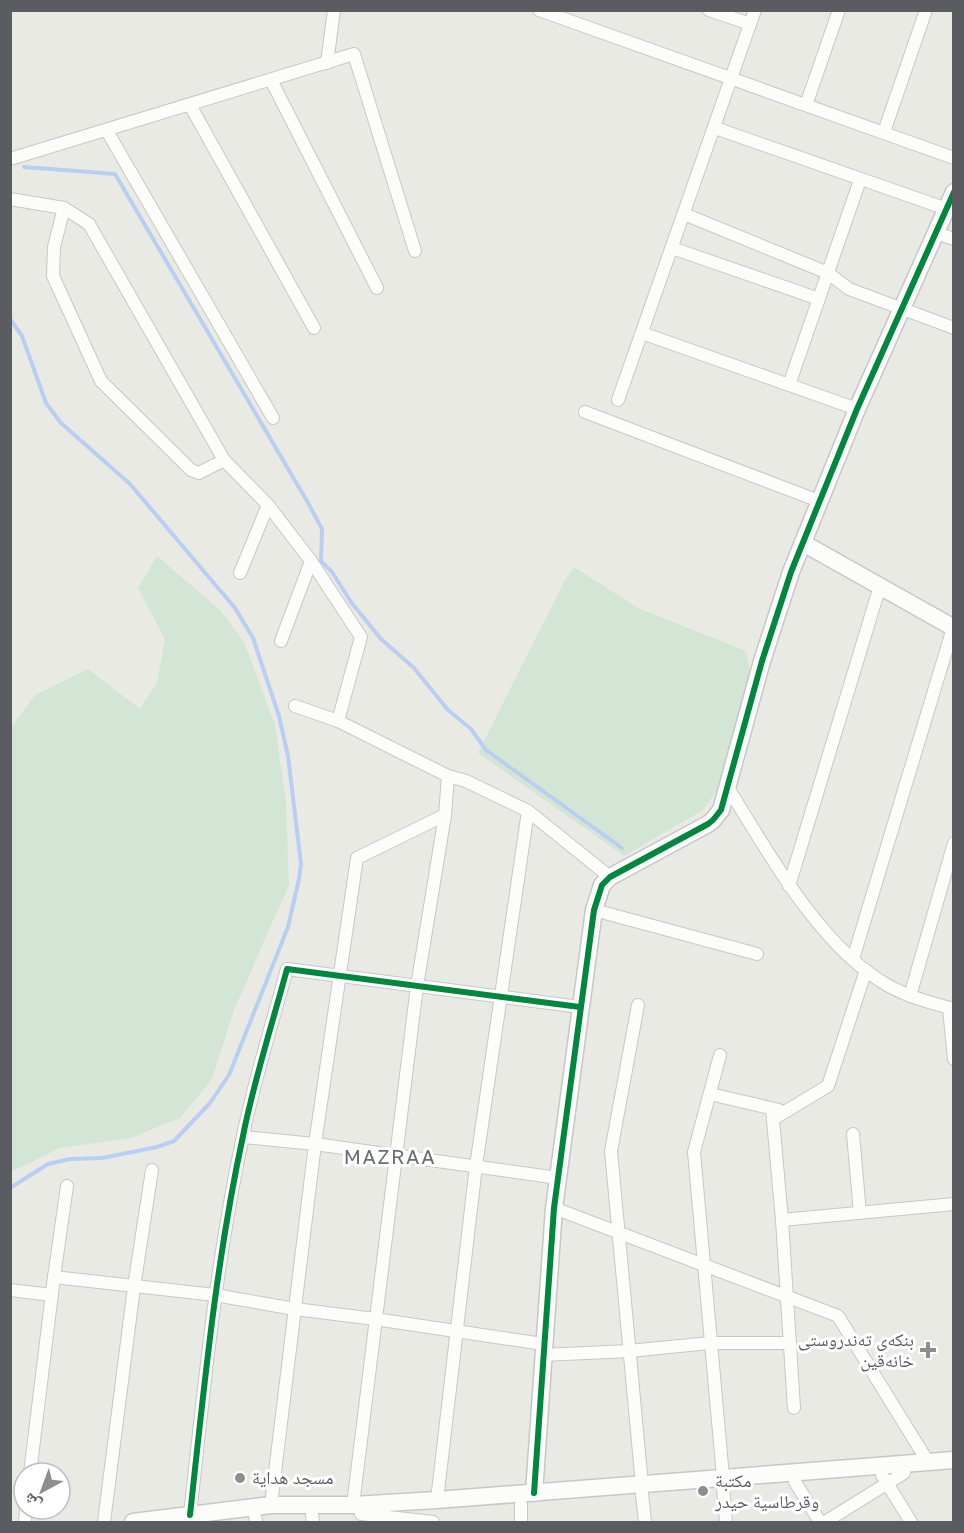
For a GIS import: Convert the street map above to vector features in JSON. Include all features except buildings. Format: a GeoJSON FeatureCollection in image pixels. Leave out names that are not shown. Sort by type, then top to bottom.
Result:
{"type":"FeatureCollection","features":[{"type":"Feature","properties":{"kind":"street"},"geometry":{"type":"LineString","coordinates":[[327,63],[334,10]]}},
{"type":"Feature","properties":{"kind":"street"},"geometry":{"type":"LineString","coordinates":[[539,10],[954,158]]}},
{"type":"Feature","properties":{"kind":"street"},"geometry":{"type":"LineString","coordinates":[[709,10],[750,24]]}},
{"type":"Feature","properties":{"kind":"street"},"geometry":{"type":"LineString","coordinates":[[618,400],[755,10]]}},
{"type":"Feature","properties":{"kind":"street"},"geometry":{"type":"LineString","coordinates":[[806,105],[839,10]]}},
{"type":"Feature","properties":{"kind":"street"},"geometry":{"type":"LineString","coordinates":[[884,132],[926,10]]}},
{"type":"Feature","properties":{"kind":"street"},"geometry":{"type":"LineString","coordinates":[[10,159],[354,54],[415,250]]}},
{"type":"Feature","properties":{"kind":"street"},"geometry":{"type":"LineString","coordinates":[[271,80],[377,288]]}},
{"type":"Feature","properties":{"kind":"street"},"geometry":{"type":"LineString","coordinates":[[190,105],[314,328]]}},
{"type":"Feature","properties":{"kind":"street"},"geometry":{"type":"LineString","coordinates":[[715,129],[947,209]]}},
{"type":"Feature","properties":{"kind":"street"},"geometry":{"type":"LineString","coordinates":[[107,131],[273,418]]}},
{"type":"Feature","properties":{"kind":"street"},"geometry":{"type":"LineString","coordinates":[[789,385],[860,180]]}},
{"type":"Feature","properties":{"kind":"street"},"geometry":{"type":"LineString","coordinates":[[521,1522],[527,1498],[543,1349],[554,1208],[594,910],[602,885],[610,877],[713,820],[721,810],[771,631],[803,543],[857,409],[954,192]]}},
{"type":"Feature","properties":{"kind":"street"},"geometry":{"type":"LineString","coordinates":[[10,199],[64,208],[89,224],[224,460],[268,505],[362,637],[338,721]]}},
{"type":"Feature","properties":{"kind":"street"},"geometry":{"type":"LineString","coordinates":[[64,208],[54,247],[53,276],[100,381],[191,470],[199,473],[224,460]]}},
{"type":"Feature","properties":{"kind":"street"},"geometry":{"type":"LineString","coordinates":[[684,214],[828,273],[849,289],[954,328]]}},
{"type":"Feature","properties":{"kind":"street"},"geometry":{"type":"LineString","coordinates":[[936,233],[954,239]]}},
{"type":"Feature","properties":{"kind":"street"},"geometry":{"type":"LineString","coordinates":[[672,248],[819,299]]}},
{"type":"Feature","properties":{"kind":"street"},"geometry":{"type":"LineString","coordinates":[[642,333],[857,409]]}},
{"type":"Feature","properties":{"kind":"street"},"geometry":{"type":"LineString","coordinates":[[585,412],[819,501]]}},
{"type":"Feature","properties":{"kind":"street"},"geometry":{"type":"LineString","coordinates":[[240,573],[268,505]]}},
{"type":"Feature","properties":{"kind":"street"},"geometry":{"type":"LineString","coordinates":[[803,543],[953,628],[853,959]]}},
{"type":"Feature","properties":{"kind":"street"},"geometry":{"type":"LineString","coordinates":[[280,641],[310,561]]}},
{"type":"Feature","properties":{"kind":"street"},"geometry":{"type":"LineString","coordinates":[[789,886],[880,586]]}},
{"type":"Feature","properties":{"kind":"street"},"geometry":{"type":"LineString","coordinates":[[295,706],[338,721],[448,776],[466,781],[528,811],[610,877]]}},
{"type":"Feature","properties":{"kind":"street"},"geometry":{"type":"LineString","coordinates":[[357,1509],[375,1319],[395,1155],[417,986],[445,815],[448,776]]}},
{"type":"Feature","properties":{"kind":"street"},"geometry":{"type":"LineString","coordinates":[[728,788],[789,886],[831,938],[866,970],[887,985],[910,996],[951,1008],[954,1059]]}},
{"type":"Feature","properties":{"kind":"street"},"geometry":{"type":"LineString","coordinates":[[437,1500],[476,1166],[528,811]]}},
{"type":"Feature","properties":{"kind":"street"},"geometry":{"type":"LineString","coordinates":[[271,1505],[315,1144],[357,858],[445,815]]}},
{"type":"Feature","properties":{"kind":"street"},"geometry":{"type":"LineString","coordinates":[[910,996],[954,843]]}},
{"type":"Feature","properties":{"kind":"street"},"geometry":{"type":"LineString","coordinates":[[594,910],[757,954]]}},
{"type":"Feature","properties":{"kind":"street"},"geometry":{"type":"LineString","coordinates":[[196,1519],[214,1296],[243,1137],[287,969],[580,1007]]}},
{"type":"Feature","properties":{"kind":"street"},"geometry":{"type":"LineString","coordinates":[[710,1095],[772,1114],[785,1112],[828,1086],[866,970]]}},
{"type":"Feature","properties":{"kind":"street"},"geometry":{"type":"LineString","coordinates":[[638,1005],[611,1151],[645,1522]]}},
{"type":"Feature","properties":{"kind":"street"},"geometry":{"type":"LineString","coordinates":[[720,1055],[694,1152],[726,1522]]}},
{"type":"Feature","properties":{"kind":"street"},"geometry":{"type":"LineString","coordinates":[[772,1114],[782,1220],[794,1408]]}},
{"type":"Feature","properties":{"kind":"street"},"geometry":{"type":"LineString","coordinates":[[853,1134],[860,1213]]}},
{"type":"Feature","properties":{"kind":"street"},"geometry":{"type":"LineString","coordinates":[[243,1137],[315,1144],[558,1178]]}},
{"type":"Feature","properties":{"kind":"street"},"geometry":{"type":"LineString","coordinates":[[104,1522],[134,1287],[152,1170]]}},
{"type":"Feature","properties":{"kind":"street"},"geometry":{"type":"LineString","coordinates":[[31,1461],[51,1295],[67,1186]]}},
{"type":"Feature","properties":{"kind":"street"},"geometry":{"type":"LineString","coordinates":[[782,1220],[954,1204]]}},
{"type":"Feature","properties":{"kind":"street"},"geometry":{"type":"LineString","coordinates":[[554,1208],[838,1316],[928,1462]]}},
{"type":"Feature","properties":{"kind":"street"},"geometry":{"type":"LineString","coordinates":[[54,1277],[214,1296],[457,1330],[543,1349],[629,1351],[710,1343],[790,1343]]}},
{"type":"Feature","properties":{"kind":"street"},"geometry":{"type":"LineString","coordinates":[[10,1290],[51,1295]]}},
{"type":"Feature","properties":{"kind":"street"},"geometry":{"type":"LineString","coordinates":[[196,1519],[271,1505],[357,1509],[527,1498],[723,1483],[954,1460]]}},
{"type":"Feature","properties":{"kind":"street"},"geometry":{"type":"LineString","coordinates":[[723,1483],[885,1479],[904,1473],[954,1469]]}},
{"type":"Feature","properties":{"kind":"street"},"geometry":{"type":"LineString","coordinates":[[825,1522],[885,1479]]}},
{"type":"Feature","properties":{"kind":"street"},"geometry":{"type":"LineString","coordinates":[[885,1479],[911,1522]]}},
{"type":"Feature","properties":{"kind":"street"},"geometry":{"type":"LineString","coordinates":[[795,1482],[820,1522]]}},
{"type":"Feature","properties":{"kind":"street"},"geometry":{"type":"LineString","coordinates":[[133,1522],[255,1519],[270,1514],[312,1518],[357,1509],[437,1500],[527,1498]]}},
{"type":"Feature","properties":{"kind":"street"},"geometry":{"type":"LineString","coordinates":[[357,1509],[433,1522]]}},
{"type":"Feature","properties":{"kind":"green space"},"geometry":{"type":"Polygon","coordinates":[[[157,556],[220,610],[244,642],[275,725],[286,802],[289,885],[234,1010],[212,1079],[180,1118],[131,1138],[60,1148],[11,1172],[11,727],[35,695],[88,669],[140,709],[157,682],[165,640],[138,588],[157,556]]]}},
{"type":"Feature","properties":{"kind":"green space"},"geometry":{"type":"Polygon","coordinates":[[[574,567],[638,608],[746,651],[751,677],[722,783],[703,810],[624,856],[478,753],[564,582],[574,567]]]}},
{"type":"Feature","properties":{"kind":"waterway"},"geometry":{"type":"LineString","coordinates":[[24,167],[115,174],[307,501],[322,529],[321,561],[332,572],[351,602],[381,639],[414,668],[448,710],[471,729],[486,750],[622,848]]}},
{"type":"Feature","properties":{"kind":"waterway"},"geometry":{"type":"LineString","coordinates":[[10,319],[22,336],[46,403],[61,423],[130,484],[235,608],[253,638],[279,716],[288,756],[301,864],[288,927],[229,1075],[210,1103],[174,1141],[157,1147],[102,1158],[70,1159],[48,1164],[10,1188]]}},
{"type":"Feature","properties":{"kind":"cycle path"},"geometry":{"type":"LineString","coordinates":[[534,1493],[554,1208],[594,910],[602,885],[610,877],[708,824],[721,810],[762,661],[791,572],[857,409],[954,192]]}},
{"type":"Feature","properties":{"kind":"cycle path"},"geometry":{"type":"LineString","coordinates":[[190,1515],[225,1230],[247,1115],[287,969],[580,1007]]}},
{"type":"Feature","properties":{"kind":"place","name":"بنکەی تەندروستی خانەقین"},"geometry":{"type":"Point","coordinates":[928,1350]}},
{"type":"Feature","properties":{"kind":"place","name":"مسجد هداية"},"geometry":{"type":"Point","coordinates":[240,1478]}},
{"type":"Feature","properties":{"kind":"place","name":"مكتبة وقرطاسية حيدر"},"geometry":{"type":"Point","coordinates":[703,1491]}},
{"type":"Feature","properties":{"kind":"district","name":"MAZRAA"},"geometry":{"type":"Point","coordinates":[390,1157]}}]}
